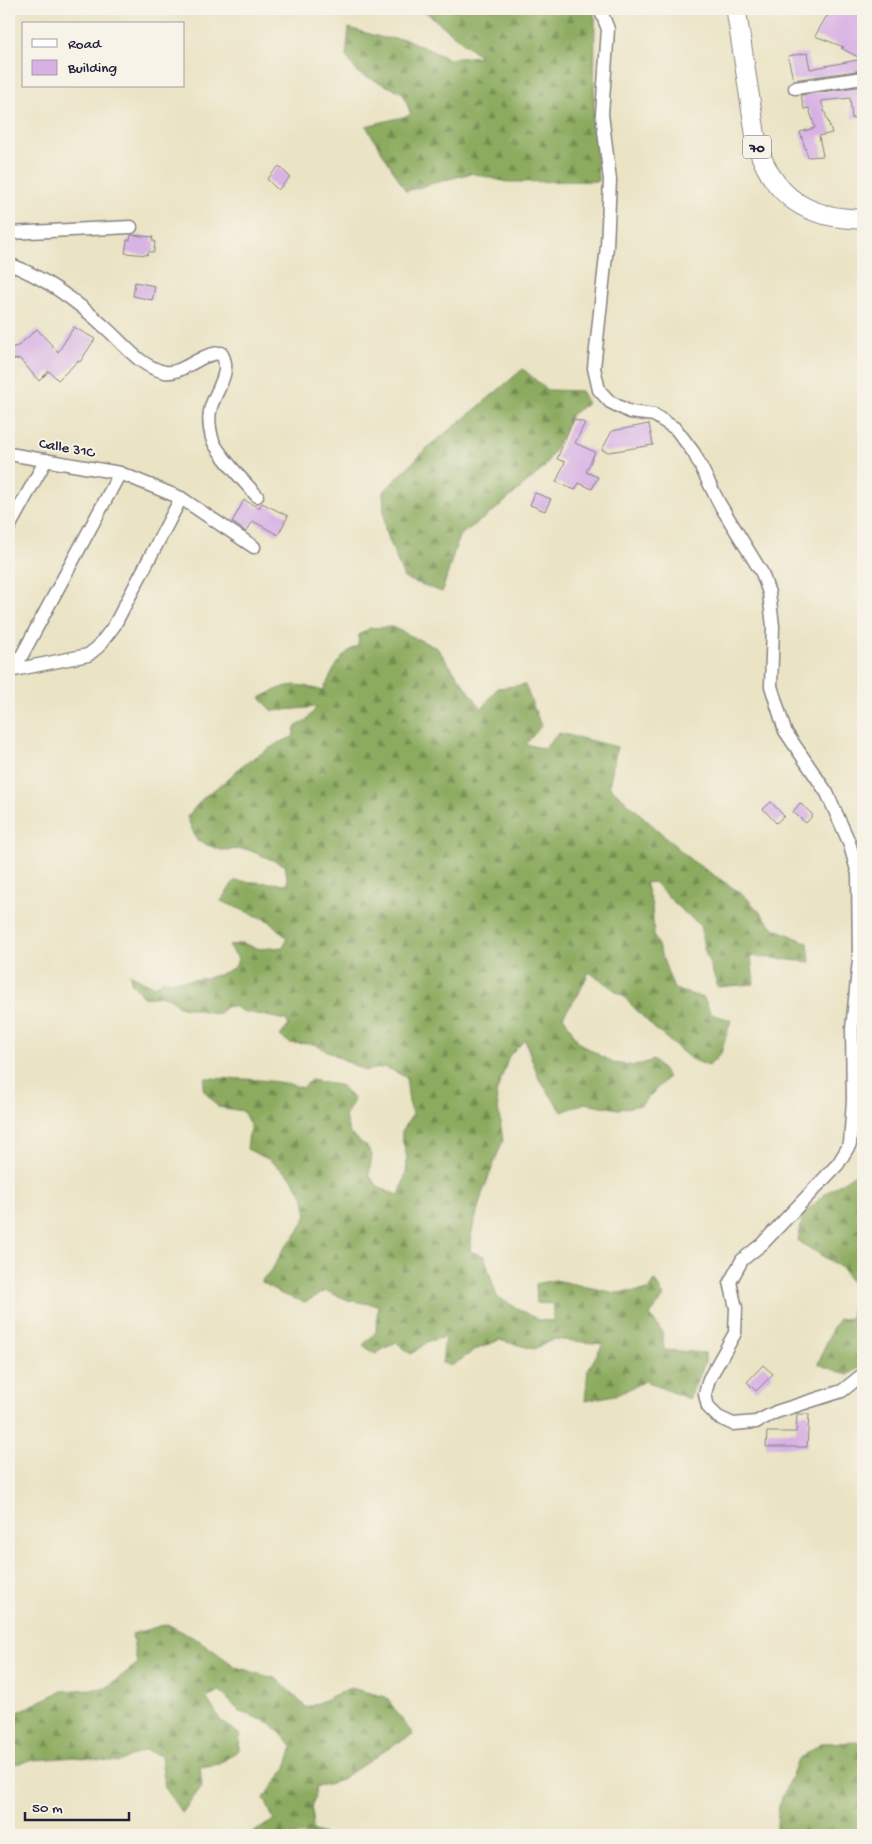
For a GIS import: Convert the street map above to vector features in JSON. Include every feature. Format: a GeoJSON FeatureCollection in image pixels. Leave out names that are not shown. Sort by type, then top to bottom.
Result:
{"type":"FeatureCollection","features":[{"type":"Feature","properties":{"kind":"main road","name":"70"},"geometry":{"type":"LineString","coordinates":[[736,9],[757,145],[762,161],[771,178],[793,200],[819,214],[842,219],[863,219]]}},
{"type":"Feature","properties":{"kind":"street"},"geometry":{"type":"LineString","coordinates":[[600,9],[608,29],[602,114],[610,180],[607,246],[594,368],[599,390],[610,402],[630,412],[654,415],[676,429],[694,453],[719,503],[762,573],[770,594],[773,626],[771,686],[785,731],[827,793],[849,842],[858,874],[859,960],[852,1029],[853,1100],[850,1144],[838,1164],[762,1244],[742,1260],[730,1282],[736,1308],[735,1333],[709,1379],[705,1394],[708,1407],[718,1417],[733,1424],[756,1422],[776,1412],[842,1390],[862,1375]]}},
{"type":"Feature","properties":{"kind":"street"},"geometry":{"type":"LineString","coordinates":[[795,88],[863,78]]}},
{"type":"Feature","properties":{"kind":"street"},"geometry":{"type":"LineString","coordinates":[[9,232],[131,227]]}},
{"type":"Feature","properties":{"kind":"street"},"geometry":{"type":"LineString","coordinates":[[9,264],[32,273],[54,287],[107,328],[127,349],[151,367],[166,372],[177,371],[194,360],[213,353],[221,353],[226,360],[225,374],[210,413],[212,440],[230,465],[257,496]]}},
{"type":"Feature","properties":{"kind":"street","name":"Calle 31C"},"geometry":{"type":"LineString","coordinates":[[9,454],[120,473],[181,498],[254,547]]}},
{"type":"Feature","properties":{"kind":"street"},"geometry":{"type":"LineString","coordinates":[[9,527],[46,460]]}},
{"type":"Feature","properties":{"kind":"street"},"geometry":{"type":"LineString","coordinates":[[11,671],[120,473]]}},
{"type":"Feature","properties":{"kind":"street"},"geometry":{"type":"LineString","coordinates":[[11,671],[88,655],[98,648],[114,626],[181,498]]}},
{"type":"Feature","properties":{"kind":"green space"},"geometry":{"type":"Polygon","coordinates":[[[419,9],[592,9],[595,18],[594,118],[598,181],[507,182],[471,173],[406,191],[366,126],[411,115],[403,93],[358,73],[346,56],[349,28],[383,38],[406,39],[449,59],[480,56],[428,14],[419,9]]]}},
{"type":"Feature","properties":{"kind":"green space"},"geometry":{"type":"Polygon","coordinates":[[[523,369],[547,390],[581,391],[588,403],[571,415],[559,442],[544,468],[495,510],[459,536],[442,592],[404,578],[385,529],[383,492],[429,446],[523,369]]]}},
{"type":"Feature","properties":{"kind":"green space"},"geometry":{"type":"Polygon","coordinates":[[[392,627],[437,648],[482,709],[497,688],[525,685],[541,726],[526,744],[544,749],[559,733],[617,747],[609,786],[691,860],[745,896],[774,928],[808,943],[810,962],[751,956],[754,984],[718,987],[704,948],[700,925],[679,908],[654,882],[645,883],[652,905],[654,935],[674,989],[704,998],[711,1014],[731,1020],[721,1053],[709,1066],[691,1059],[654,1028],[623,996],[589,972],[578,995],[563,1016],[579,1043],[613,1063],[635,1066],[654,1060],[668,1077],[641,1105],[619,1109],[585,1103],[562,1112],[539,1079],[525,1040],[509,1056],[496,1094],[503,1140],[482,1194],[472,1231],[470,1251],[484,1256],[497,1297],[539,1320],[553,1321],[553,1304],[537,1303],[536,1284],[555,1280],[615,1293],[649,1290],[655,1281],[664,1297],[650,1315],[662,1332],[664,1350],[705,1353],[705,1363],[689,1399],[645,1381],[619,1394],[585,1401],[588,1370],[603,1344],[554,1339],[534,1349],[499,1340],[475,1350],[453,1365],[442,1363],[445,1337],[429,1341],[411,1354],[396,1342],[375,1354],[363,1345],[376,1332],[378,1305],[351,1301],[326,1291],[305,1302],[281,1294],[261,1281],[273,1268],[283,1250],[298,1232],[307,1215],[303,1195],[291,1177],[268,1159],[247,1149],[250,1125],[243,1111],[218,1107],[203,1089],[205,1078],[280,1082],[303,1088],[311,1080],[342,1086],[354,1100],[345,1117],[350,1134],[366,1146],[372,1155],[369,1175],[379,1188],[399,1195],[407,1163],[402,1134],[403,1129],[413,1115],[409,1102],[406,1077],[385,1067],[365,1071],[314,1044],[290,1043],[280,1036],[289,1025],[286,1020],[242,1011],[233,1006],[226,1007],[218,1014],[178,1006],[170,998],[162,996],[143,997],[131,982],[130,974],[152,986],[161,983],[162,980],[200,979],[228,971],[236,966],[238,958],[229,946],[241,943],[260,949],[283,947],[287,938],[269,921],[221,901],[234,881],[288,884],[285,865],[246,849],[221,850],[197,841],[187,817],[204,797],[227,780],[240,767],[278,743],[293,737],[295,727],[306,721],[317,707],[273,711],[260,698],[278,689],[297,685],[323,691],[341,658],[358,646],[359,635],[370,628],[392,627]]]}},
{"type":"Feature","properties":{"kind":"green space"},"geometry":{"type":"Polygon","coordinates":[[[863,1167],[863,1365],[848,1375],[818,1364],[832,1329],[839,1319],[851,1318],[855,1288],[842,1268],[798,1241],[803,1214],[825,1194],[860,1171],[863,1167]]]}},
{"type":"Feature","properties":{"kind":"green space"},"geometry":{"type":"Polygon","coordinates":[[[167,1624],[200,1641],[236,1667],[277,1679],[307,1708],[350,1688],[386,1697],[413,1735],[392,1746],[338,1781],[316,1787],[312,1810],[313,1831],[323,1835],[249,1835],[274,1820],[264,1798],[285,1770],[293,1747],[271,1723],[240,1712],[220,1691],[206,1697],[220,1720],[240,1735],[239,1750],[219,1764],[200,1767],[202,1786],[182,1813],[165,1789],[161,1756],[145,1750],[119,1762],[75,1757],[34,1760],[9,1765],[9,1716],[62,1691],[106,1688],[137,1664],[132,1634],[167,1624]]]}},
{"type":"Feature","properties":{"kind":"green space"},"geometry":{"type":"Polygon","coordinates":[[[863,1742],[863,1835],[776,1835],[779,1805],[798,1760],[821,1743],[863,1742]]]}},
{"type":"Feature","properties":{"kind":"building"},"geometry":{"type":"Polygon","coordinates":[[[832,9],[863,9],[863,70],[793,80],[788,56],[807,53],[810,69],[862,59],[841,48],[844,47],[815,36],[832,9]]]}},
{"type":"Feature","properties":{"kind":"building"},"geometry":{"type":"Polygon","coordinates":[[[863,86],[863,117],[852,119],[850,98],[821,101],[832,133],[819,136],[823,156],[808,157],[800,132],[815,128],[809,108],[804,109],[801,95],[863,86]]]}},
{"type":"Feature","properties":{"kind":"building"},"geometry":{"type":"Polygon","coordinates":[[[279,166],[290,177],[278,190],[267,179],[279,166]]]}},
{"type":"Feature","properties":{"kind":"building"},"geometry":{"type":"Polygon","coordinates":[[[131,235],[153,237],[152,241],[155,241],[154,252],[148,252],[147,255],[125,253],[127,240],[130,240],[131,235]]]}},
{"type":"Feature","properties":{"kind":"building"},"geometry":{"type":"Polygon","coordinates":[[[135,282],[155,286],[152,300],[133,296],[135,282]]]}},
{"type":"Feature","properties":{"kind":"building"},"geometry":{"type":"Polygon","coordinates":[[[74,327],[95,339],[80,362],[78,361],[58,380],[49,371],[39,381],[20,359],[9,360],[9,348],[18,346],[37,329],[58,352],[74,327]]]}},
{"type":"Feature","properties":{"kind":"building"},"geometry":{"type":"Polygon","coordinates":[[[573,419],[585,423],[575,443],[595,452],[586,472],[598,477],[592,489],[579,483],[575,490],[556,482],[565,462],[557,459],[573,419]]]}},
{"type":"Feature","properties":{"kind":"building"},"geometry":{"type":"Polygon","coordinates":[[[649,424],[653,445],[609,452],[602,450],[612,431],[649,424]]]}},
{"type":"Feature","properties":{"kind":"building"},"geometry":{"type":"Polygon","coordinates":[[[535,493],[551,499],[545,511],[530,505],[535,493]]]}},
{"type":"Feature","properties":{"kind":"building"},"geometry":{"type":"Polygon","coordinates":[[[244,500],[259,508],[262,503],[288,516],[278,535],[253,521],[246,532],[232,522],[244,500]]]}},
{"type":"Feature","properties":{"kind":"building"},"geometry":{"type":"Polygon","coordinates":[[[771,802],[784,816],[776,823],[763,809],[771,802]]]}},
{"type":"Feature","properties":{"kind":"building"},"geometry":{"type":"Polygon","coordinates":[[[800,803],[813,815],[806,823],[793,812],[800,803]]]}},
{"type":"Feature","properties":{"kind":"building"},"geometry":{"type":"Polygon","coordinates":[[[763,1365],[773,1374],[756,1391],[747,1382],[763,1365]]]}},
{"type":"Feature","properties":{"kind":"building"},"geometry":{"type":"Polygon","coordinates":[[[797,1414],[809,1414],[807,1447],[766,1447],[767,1432],[796,1432],[797,1414]]]}}]}
